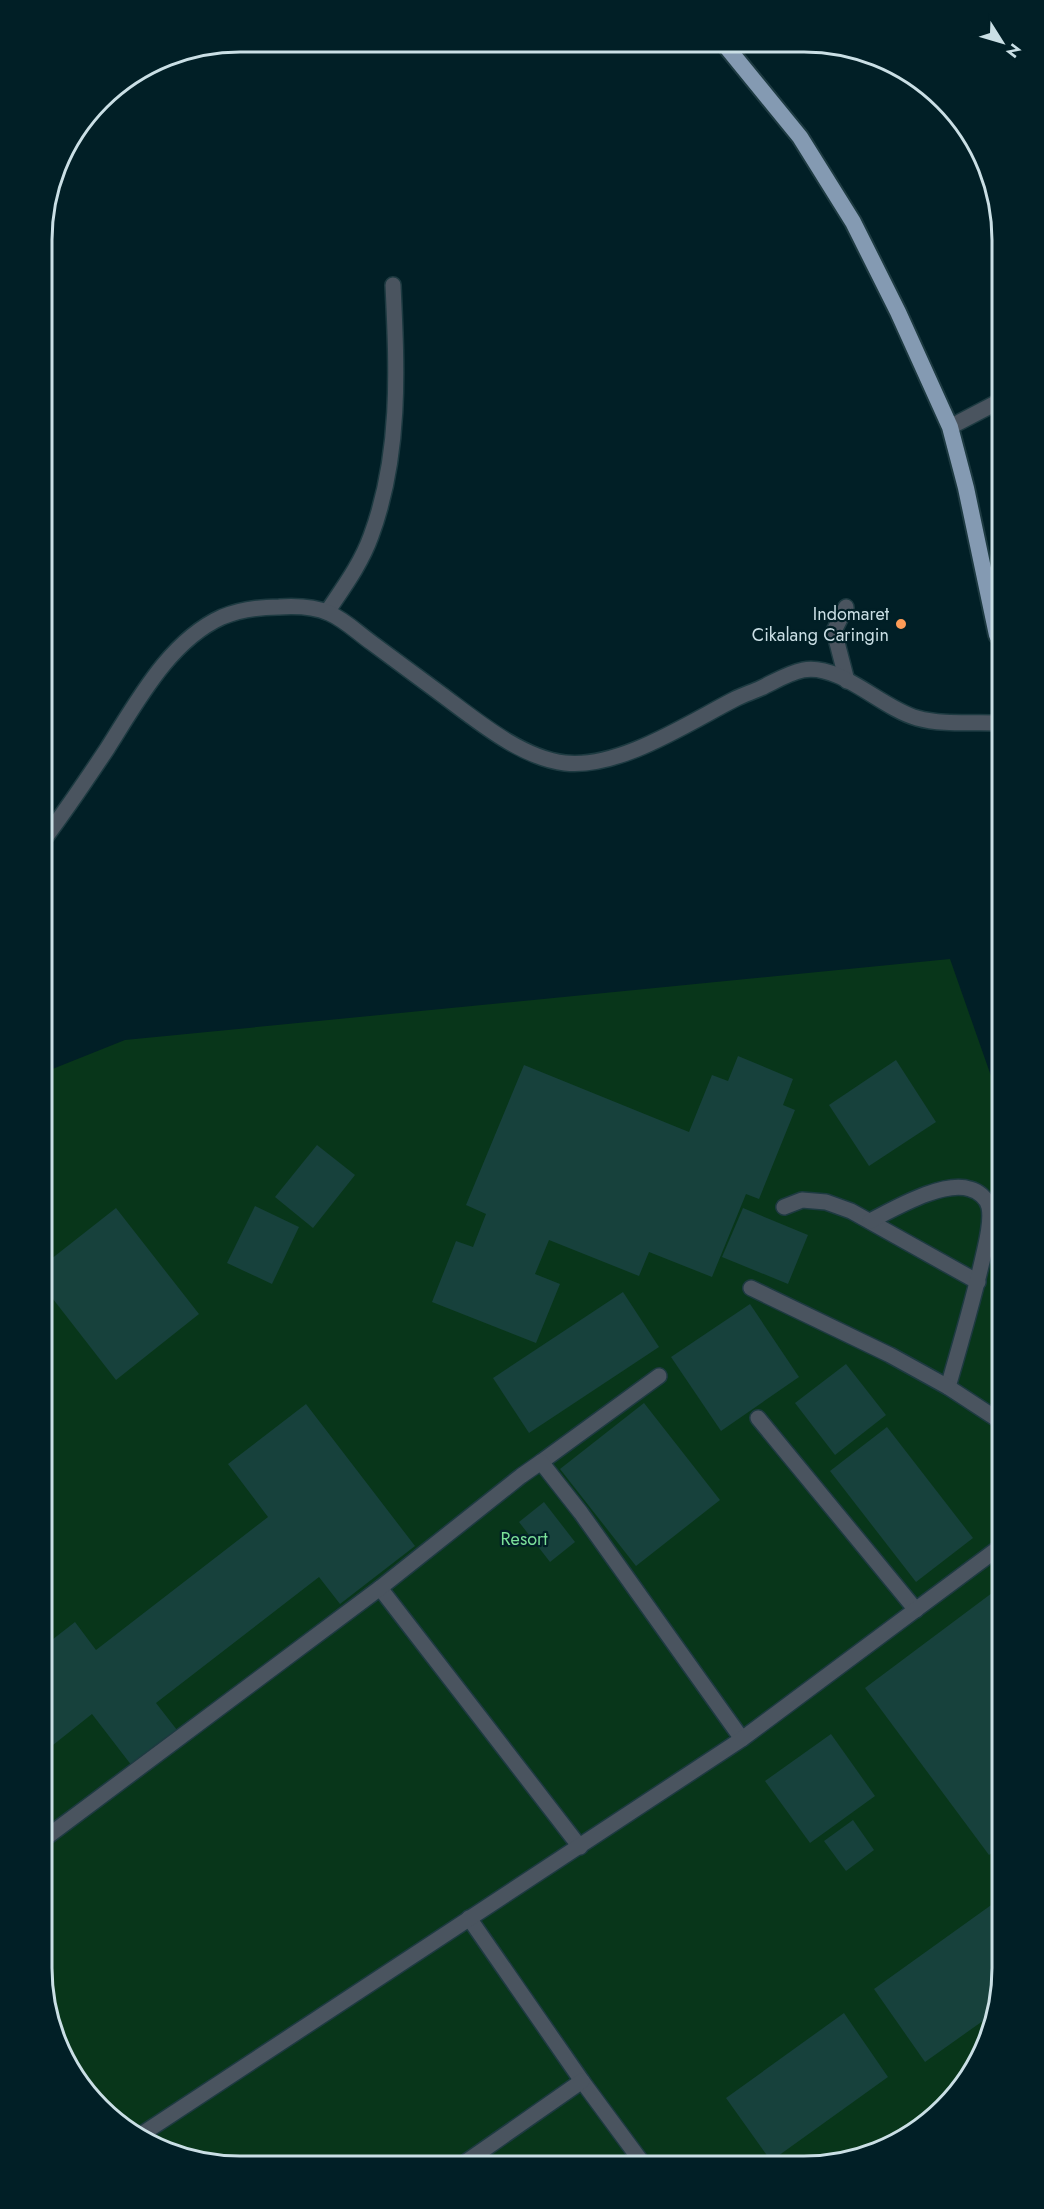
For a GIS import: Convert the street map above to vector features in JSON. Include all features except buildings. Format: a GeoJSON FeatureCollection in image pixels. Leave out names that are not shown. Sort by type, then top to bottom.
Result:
{"type":"FeatureCollection","features":[{"type":"Feature","properties":{"kind":"highway"},"geometry":{"type":"LineString","coordinates":[[731,52],[800,136],[853,222],[898,312],[950,427],[966,488],[992,610]]}},
{"type":"Feature","properties":{"kind":"street"},"geometry":{"type":"LineString","coordinates":[[327,612],[358,564],[371,537],[386,483],[396,423],[397,399],[393,285]]}},
{"type":"Feature","properties":{"kind":"street"},"geometry":{"type":"LineString","coordinates":[[950,427],[992,406]]}},
{"type":"Feature","properties":{"kind":"street"},"geometry":{"type":"LineString","coordinates":[[53,827],[155,676],[178,650],[199,632],[223,617],[247,610],[292,606],[327,612],[354,629],[462,710],[511,742],[533,754],[553,761],[570,763],[593,761],[621,755],[801,670],[825,670],[908,715],[918,718],[932,721],[992,723]]}},
{"type":"Feature","properties":{"kind":"street"},"geometry":{"type":"LineString","coordinates":[[846,608],[834,631],[847,681]]}},
{"type":"Feature","properties":{"kind":"street"},"geometry":{"type":"LineString","coordinates":[[870,1221],[905,1203],[941,1190],[968,1188],[978,1192],[989,1207],[987,1241],[978,1282],[948,1387]]}},
{"type":"Feature","properties":{"kind":"street"},"geometry":{"type":"LineString","coordinates":[[784,1207],[802,1200],[826,1202],[851,1211],[978,1282]]}},
{"type":"Feature","properties":{"kind":"street"},"geometry":{"type":"LineString","coordinates":[[751,1288],[819,1319],[948,1387],[991,1415]]}},
{"type":"Feature","properties":{"kind":"street"},"geometry":{"type":"LineString","coordinates":[[52,1833],[380,1588],[521,1476],[659,1376]]}},
{"type":"Feature","properties":{"kind":"street"},"geometry":{"type":"LineString","coordinates":[[758,1418],[916,1610]]}},
{"type":"Feature","properties":{"kind":"street"},"geometry":{"type":"LineString","coordinates":[[541,1462],[581,1514],[742,1739]]}},
{"type":"Feature","properties":{"kind":"street"},"geometry":{"type":"LineString","coordinates":[[146,2131],[580,1848],[742,1739],[991,1554]]}},
{"type":"Feature","properties":{"kind":"street"},"geometry":{"type":"LineString","coordinates":[[380,1588],[580,1848]]}},
{"type":"Feature","properties":{"kind":"street"},"geometry":{"type":"LineString","coordinates":[[470,1918],[582,2081],[637,2156]]}},
{"type":"Feature","properties":{"kind":"street"},"geometry":{"type":"LineString","coordinates":[[475,2156],[582,2081]]}},
{"type":"Feature","properties":{"kind":"green space","name":"Resort"},"geometry":{"type":"Polygon","coordinates":[[[950,959],[992,1078],[991,1981],[985,2017],[977,2041],[960,2073],[928,2110],[908,2125],[876,2142],[828,2155],[216,2155],[168,2142],[146,2131],[126,2118],[91,2083],[67,2041],[54,1993],[52,1969],[53,1069],[125,1040],[950,959]]]}},
{"type":"Feature","properties":{"kind":"place","name":"Indomaret Cikalang Caringin"},"geometry":{"type":"Point","coordinates":[901,624]}}]}
